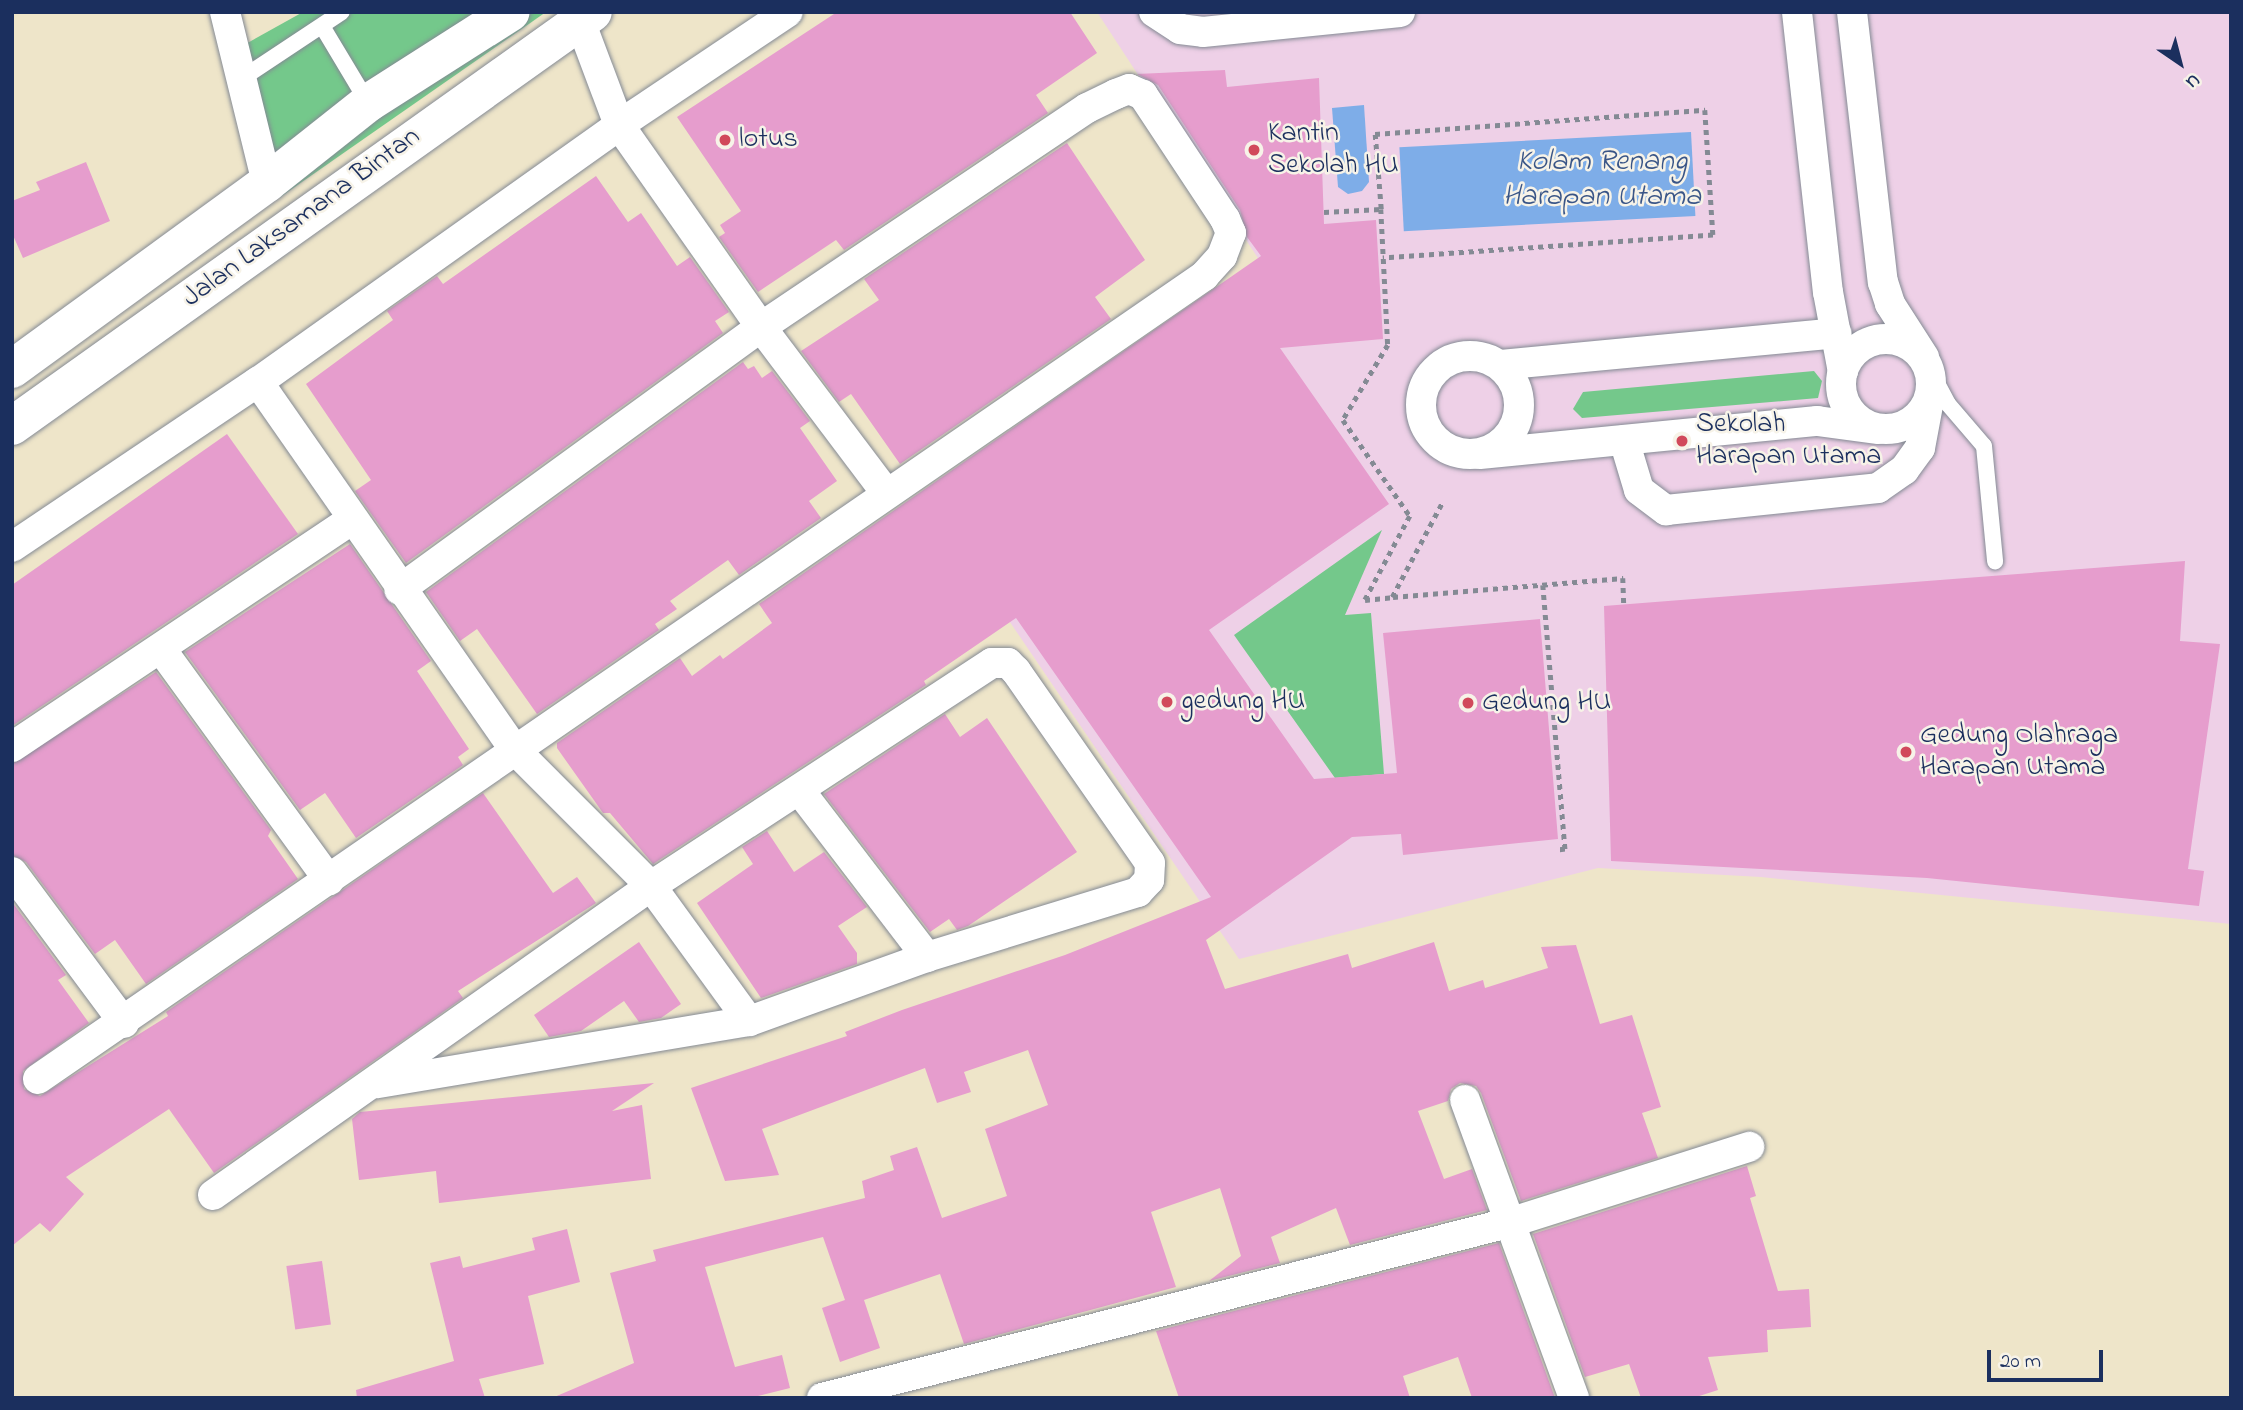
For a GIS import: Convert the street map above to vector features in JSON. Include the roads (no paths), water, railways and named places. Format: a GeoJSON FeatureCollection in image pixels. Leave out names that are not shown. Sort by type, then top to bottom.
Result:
{"type":"FeatureCollection","features":[{"type":"Feature","properties":{"kind":"main road","name":"Jalan Laksamana Bintan"},"geometry":{"type":"LineString","coordinates":[[12,369],[267,183],[368,103],[511,12]]}},
{"type":"Feature","properties":{"kind":"main road","name":"Jalan Laksamana Bintan"},"geometry":{"type":"LineString","coordinates":[[12,426],[587,16]]}},
{"type":"Feature","properties":{"kind":"street"},"geometry":{"type":"LineString","coordinates":[[225,12],[267,183]]}},
{"type":"Feature","properties":{"kind":"street"},"geometry":{"type":"LineString","coordinates":[[12,547],[258,382],[619,125],[788,12]]}},
{"type":"Feature","properties":{"kind":"street"},"geometry":{"type":"LineString","coordinates":[[1154,12],[1180,29],[1203,32],[1400,12]]}},
{"type":"Feature","properties":{"kind":"street"},"geometry":{"type":"LineString","coordinates":[[1797,12],[1843,372],[1841,387],[1851,413],[1878,429]]}},
{"type":"Feature","properties":{"kind":"street"},"geometry":{"type":"LineString","coordinates":[[1624,440],[1639,490],[1666,510],[1878,488],[1904,470],[1920,448],[1929,400],[1927,363],[1890,304],[1883,282],[1852,12]]}},
{"type":"Feature","properties":{"kind":"street"},"geometry":{"type":"LineString","coordinates":[[587,16],[619,125],[761,327],[886,493]]}},
{"type":"Feature","properties":{"kind":"street"},"geometry":{"type":"LineString","coordinates":[[38,1079],[124,1023],[514,749],[1204,276],[1222,256],[1231,233],[1225,219],[1143,94],[1129,89],[1087,108],[761,327],[399,590]]}},
{"type":"Feature","properties":{"kind":"street"},"geometry":{"type":"LineString","coordinates":[[1500,365],[1836,333]]}},
{"type":"Feature","properties":{"kind":"street"},"geometry":{"type":"LineString","coordinates":[[1843,372],[1859,348],[1886,338],[1913,347],[1927,363]]}},
{"type":"Feature","properties":{"kind":"street"},"geometry":{"type":"LineString","coordinates":[[1480,454],[1507,437],[1520,408],[1511,377],[1500,365],[1485,358],[1452,359],[1427,380],[1421,396],[1420,412],[1435,440],[1448,450],[1480,454],[1816,421],[1878,429],[1908,424],[1929,400]]}},
{"type":"Feature","properties":{"kind":"street"},"geometry":{"type":"LineString","coordinates":[[258,382],[399,590],[514,749],[651,886],[749,1021]]}},
{"type":"Feature","properties":{"kind":"street"},"geometry":{"type":"LineString","coordinates":[[12,747],[352,519]]}},
{"type":"Feature","properties":{"kind":"street"},"geometry":{"type":"LineString","coordinates":[[161,649],[329,880]]}},
{"type":"Feature","properties":{"kind":"street"},"geometry":{"type":"LineString","coordinates":[[213,1195],[377,1083],[651,886],[800,791],[982,668],[1008,663],[1016,671],[1146,856],[1149,880],[1138,892],[927,957],[749,1021],[377,1083]]}},
{"type":"Feature","properties":{"kind":"street"},"geometry":{"type":"LineString","coordinates":[[800,791],[927,957]]}},
{"type":"Feature","properties":{"kind":"street"},"geometry":{"type":"LineString","coordinates":[[12,872],[124,1023]]}},
{"type":"Feature","properties":{"kind":"street"},"geometry":{"type":"LineString","coordinates":[[1465,1100],[1512,1222],[1574,1398]]}},
{"type":"Feature","properties":{"kind":"street"},"geometry":{"type":"LineString","coordinates":[[822,1398],[889,1390],[1512,1222],[1749,1147]]}},
{"type":"Feature","properties":{"kind":"lane"},"geometry":{"type":"LineString","coordinates":[[241,79],[342,12]]}},
{"type":"Feature","properties":{"kind":"lane"},"geometry":{"type":"LineString","coordinates":[[322,26],[368,103]]}},
{"type":"Feature","properties":{"kind":"lane"},"geometry":{"type":"LineString","coordinates":[[1927,363],[1948,404],[1980,438],[1988,457],[1995,562]]}},
{"type":"Feature","properties":{"kind":"water"},"geometry":{"type":"Polygon","coordinates":[[[1364,105],[1369,182],[1362,191],[1348,194],[1338,187],[1332,108],[1364,105]]]}},
{"type":"Feature","properties":{"kind":"water","name":"Kolam Renang Harapan Utama"},"geometry":{"type":"Polygon","coordinates":[[[1691,132],[1695,216],[1404,231],[1399,147],[1691,132]]]}},
{"type":"Feature","properties":{"kind":"place","name":"lotus"},"geometry":{"type":"Point","coordinates":[725,140]}},
{"type":"Feature","properties":{"kind":"place","name":"Kantin Sekolah HU"},"geometry":{"type":"Point","coordinates":[1254,150]}},
{"type":"Feature","properties":{"kind":"place","name":"Sekolah Harapan Utama"},"geometry":{"type":"Point","coordinates":[1682,441]}},
{"type":"Feature","properties":{"kind":"place","name":"gedung HU"},"geometry":{"type":"Point","coordinates":[1167,702]}},
{"type":"Feature","properties":{"kind":"place","name":"Gedung HU"},"geometry":{"type":"Point","coordinates":[1468,703]}},
{"type":"Feature","properties":{"kind":"place","name":"Gedung Olahraga Harapan Utama"},"geometry":{"type":"Point","coordinates":[1906,752]}}]}
